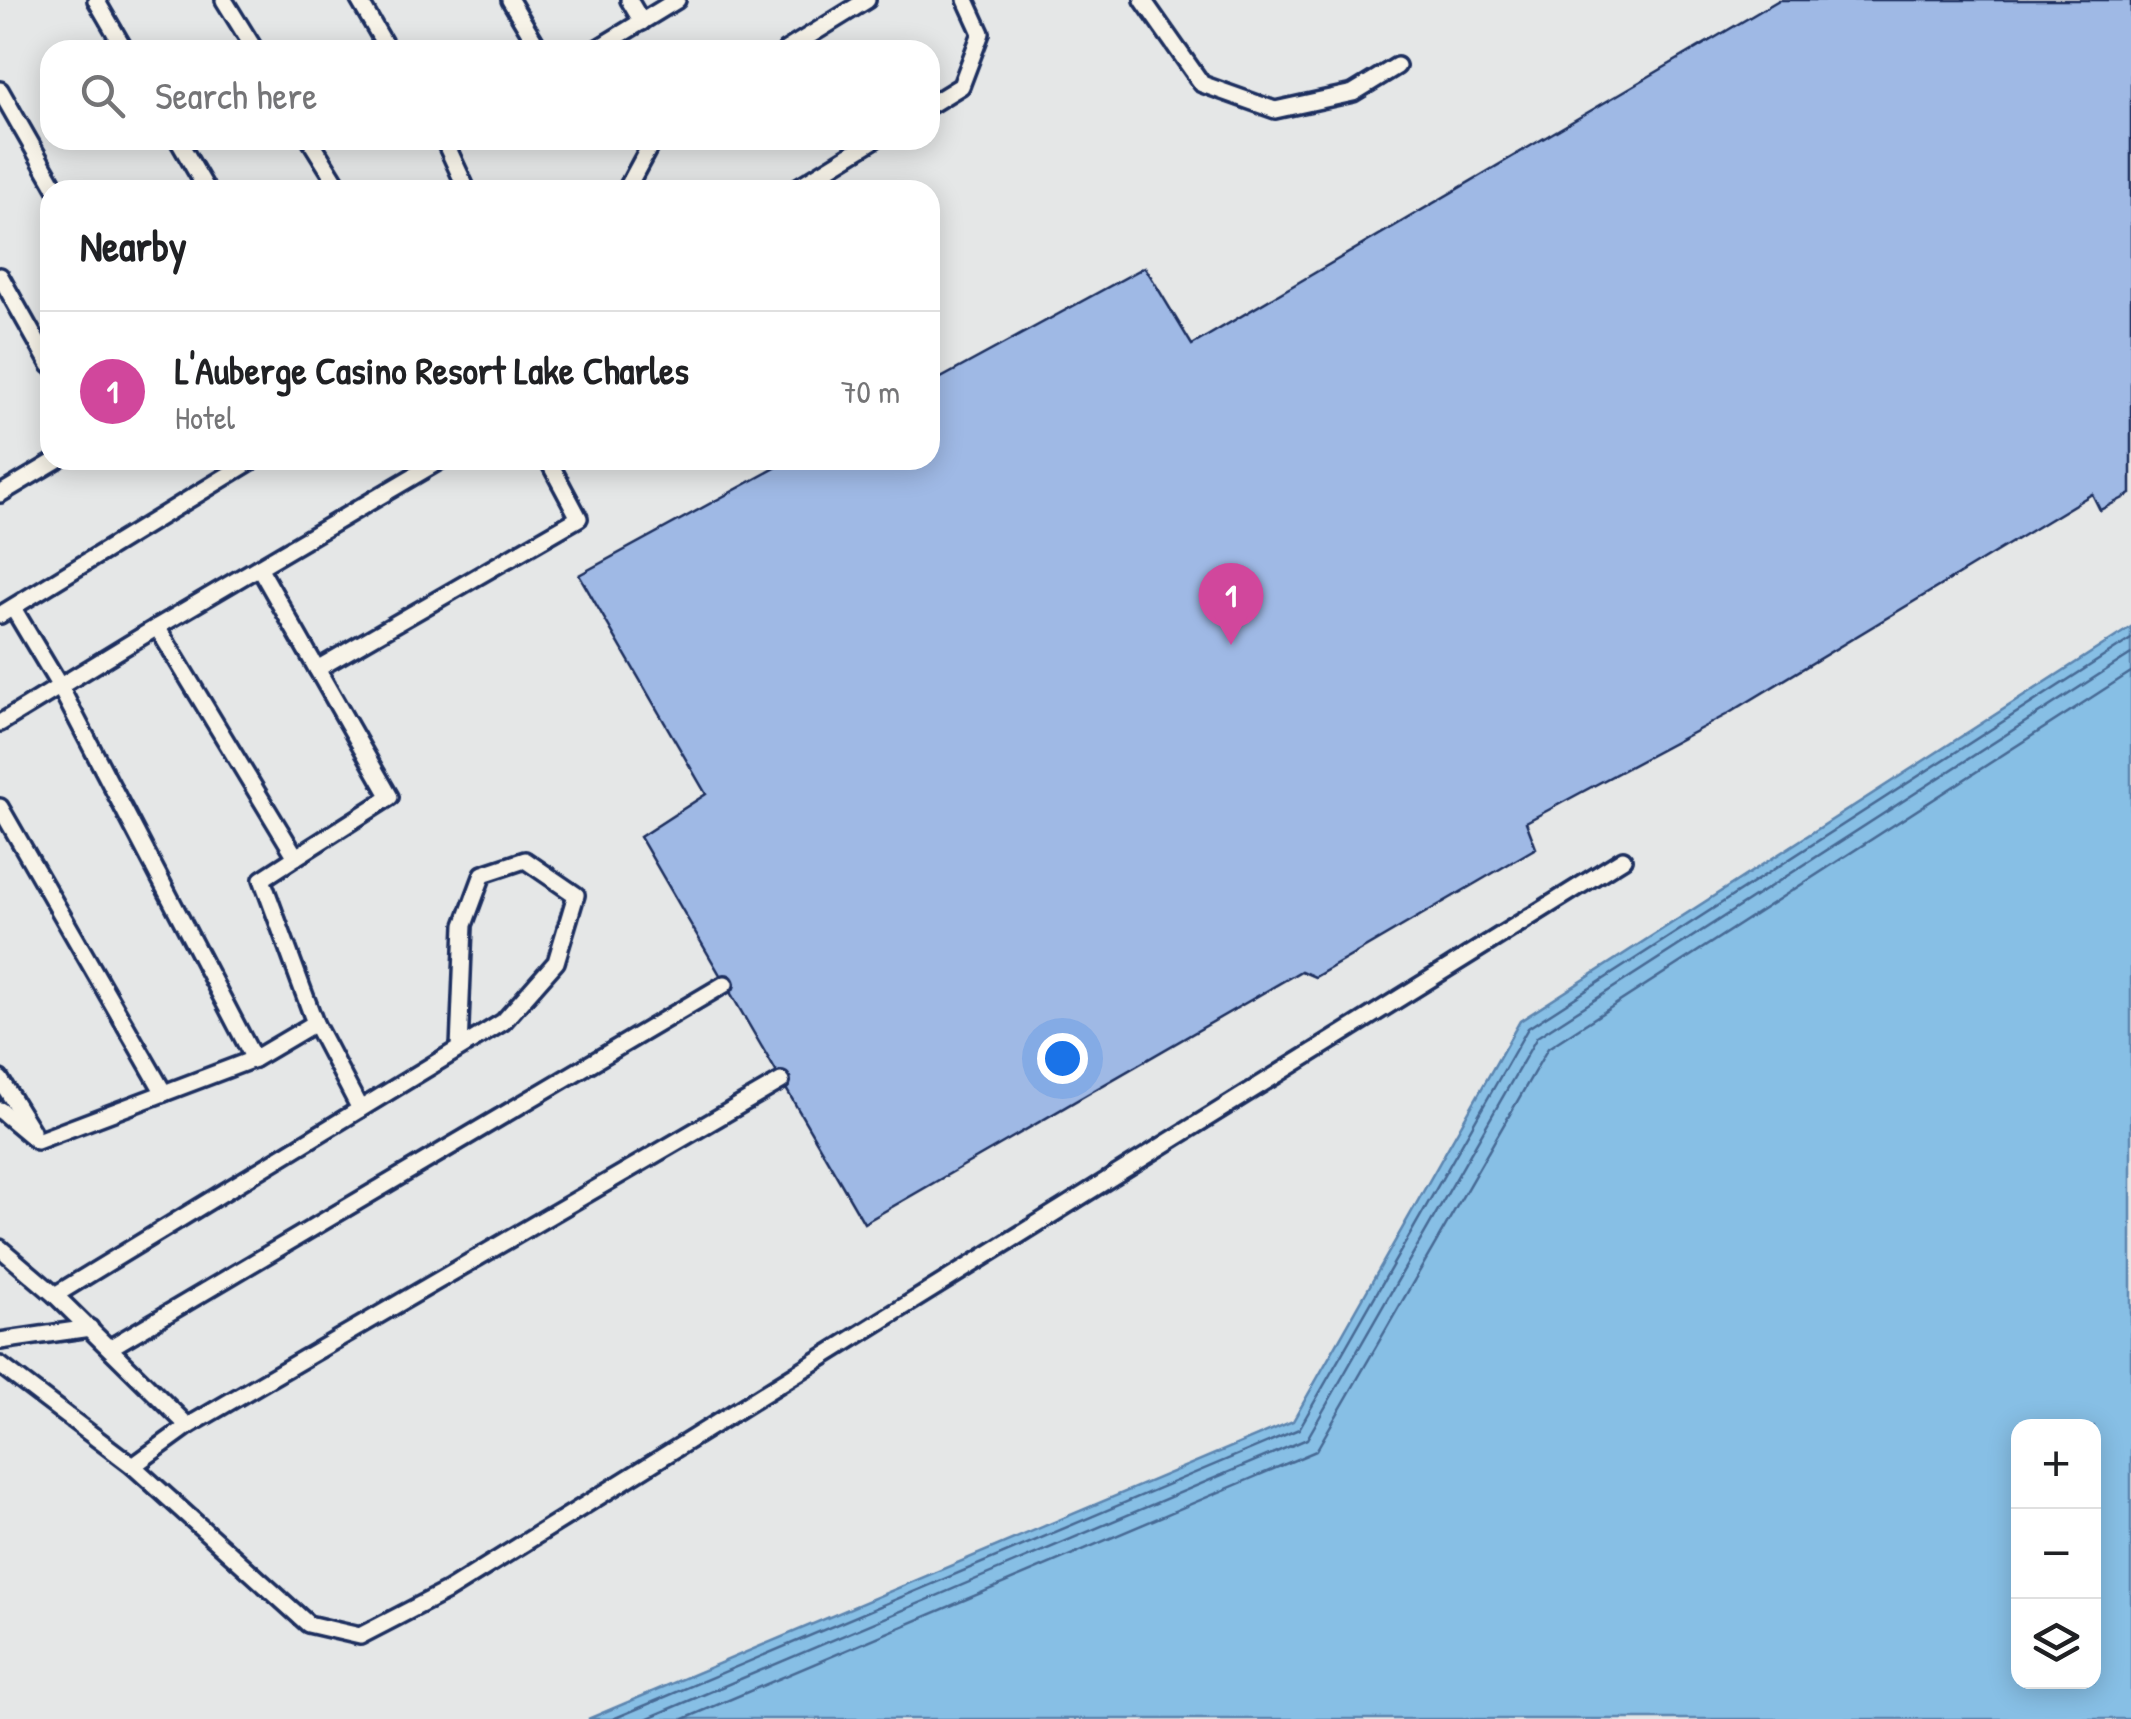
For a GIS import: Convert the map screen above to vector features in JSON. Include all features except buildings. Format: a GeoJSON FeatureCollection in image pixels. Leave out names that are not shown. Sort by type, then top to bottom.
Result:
{"type":"FeatureCollection","features":[{"type":"Feature","properties":{"kind":"lane"},"geometry":{"type":"LineString","coordinates":[[96,0],[119,40]]}},
{"type":"Feature","properties":{"kind":"lane"},"geometry":{"type":"LineString","coordinates":[[224,0],[249,40]]}},
{"type":"Feature","properties":{"kind":"lane"},"geometry":{"type":"LineString","coordinates":[[358,0],[382,40]]}},
{"type":"Feature","properties":{"kind":"lane"},"geometry":{"type":"LineString","coordinates":[[510,0],[534,40]]}},
{"type":"Feature","properties":{"kind":"lane"},"geometry":{"type":"LineString","coordinates":[[629,0],[642,22]]}},
{"type":"Feature","properties":{"kind":"lane"},"geometry":{"type":"LineString","coordinates":[[612,40],[676,0]]}},
{"type":"Feature","properties":{"kind":"lane"},"geometry":{"type":"LineString","coordinates":[[802,40],[867,0]]}},
{"type":"Feature","properties":{"kind":"lane"},"geometry":{"type":"LineString","coordinates":[[940,100],[962,86],[981,33],[966,0]]}},
{"type":"Feature","properties":{"kind":"lane"},"geometry":{"type":"LineString","coordinates":[[1143,0],[1202,84],[1275,110],[1353,93],[1397,66]]}},
{"type":"Feature","properties":{"kind":"lane"},"geometry":{"type":"LineString","coordinates":[[0,90],[51,180]]}},
{"type":"Feature","properties":{"kind":"lane"},"geometry":{"type":"LineString","coordinates":[[184,150],[201,180]]}},
{"type":"Feature","properties":{"kind":"lane"},"geometry":{"type":"LineString","coordinates":[[316,150],[335,180]]}},
{"type":"Feature","properties":{"kind":"lane"},"geometry":{"type":"LineString","coordinates":[[447,150],[462,180]]}},
{"type":"Feature","properties":{"kind":"lane"},"geometry":{"type":"LineString","coordinates":[[632,180],[648,150]]}},
{"type":"Feature","properties":{"kind":"lane"},"geometry":{"type":"LineString","coordinates":[[809,180],[858,150]]}},
{"type":"Feature","properties":{"kind":"lane"},"geometry":{"type":"LineString","coordinates":[[0,276],[40,347]]}},
{"type":"Feature","properties":{"kind":"lane"},"geometry":{"type":"LineString","coordinates":[[0,494],[40,470]]}},
{"type":"Feature","properties":{"kind":"lane"},"geometry":{"type":"LineString","coordinates":[[237,470],[6,611],[59,684],[254,1059]]}},
{"type":"Feature","properties":{"kind":"lane"},"geometry":{"type":"LineString","coordinates":[[0,723],[59,684],[424,470]]}},
{"type":"Feature","properties":{"kind":"lane"},"geometry":{"type":"LineString","coordinates":[[317,669],[579,518],[553,470]]}},
{"type":"Feature","properties":{"kind":"lane"},"geometry":{"type":"LineString","coordinates":[[259,567],[390,797],[262,879],[314,1022],[360,1109]]}},
{"type":"Feature","properties":{"kind":"lane"},"geometry":{"type":"LineString","coordinates":[[157,627],[296,857]]}},
{"type":"Feature","properties":{"kind":"lane"},"geometry":{"type":"LineString","coordinates":[[0,807],[164,1093]]}},
{"type":"Feature","properties":{"kind":"lane"},"geometry":{"type":"LineString","coordinates":[[0,1365],[133,1466],[308,1624],[360,1636],[447,1591],[1623,859]]}},
{"type":"Feature","properties":{"kind":"lane"},"geometry":{"type":"LineString","coordinates":[[54,1296],[503,1022],[556,962],[576,895],[525,860],[483,874],[464,925],[458,1049]]}},
{"type":"Feature","properties":{"kind":"lane"},"geometry":{"type":"LineString","coordinates":[[111,1347],[725,984]]}},
{"type":"Feature","properties":{"kind":"lane"},"geometry":{"type":"LineString","coordinates":[[37,1141],[254,1059],[314,1022]]}},
{"type":"Feature","properties":{"kind":"lane"},"geometry":{"type":"LineString","coordinates":[[0,1079],[37,1141]]}},
{"type":"Feature","properties":{"kind":"lane"},"geometry":{"type":"LineString","coordinates":[[133,1466],[188,1426],[782,1080]]}},
{"type":"Feature","properties":{"kind":"lane"},"geometry":{"type":"LineString","coordinates":[[0,1110],[37,1141]]}},
{"type":"Feature","properties":{"kind":"lane"},"geometry":{"type":"LineString","coordinates":[[0,1248],[111,1347],[188,1426]]}},
{"type":"Feature","properties":{"kind":"lane"},"geometry":{"type":"LineString","coordinates":[[0,1341],[90,1328]]}},
{"type":"Feature","properties":{"kind":"water"},"geometry":{"type":"Polygon","coordinates":[[[2131,627],[2131,1719],[588,1719],[1293,1421],[1520,1021],[2131,627]]]}},
{"type":"Feature","properties":{"kind":"place","name":"L'Auberge Casino Resort Lake Charles"},"geometry":{"type":"Point","coordinates":[1231,645]}}]}
